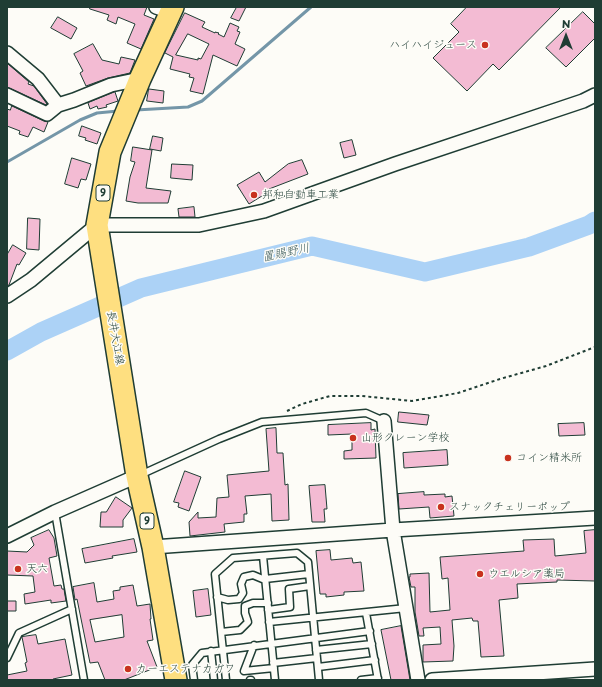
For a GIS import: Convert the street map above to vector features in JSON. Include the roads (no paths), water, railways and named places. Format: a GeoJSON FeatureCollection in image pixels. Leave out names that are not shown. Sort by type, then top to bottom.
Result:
{"type":"FeatureCollection","features":[{"type":"Feature","properties":{"kind":"main road","name":"長井大江線"},"geometry":{"type":"LineString","coordinates":[[167,9],[110,152],[97,225],[103,271],[120,362],[137,476],[153,547],[176,680]]}},
{"type":"Feature","properties":{"kind":"street"},"geometry":{"type":"LineString","coordinates":[[7,54],[38,79],[58,105]]}},
{"type":"Feature","properties":{"kind":"street"},"geometry":{"type":"LineString","coordinates":[[7,95],[47,114],[58,105],[111,85],[140,79]]}},
{"type":"Feature","properties":{"kind":"street"},"geometry":{"type":"LineString","coordinates":[[7,296],[31,280],[97,225],[199,225],[264,211],[395,164],[583,101],[595,95]]}},
{"type":"Feature","properties":{"kind":"street"},"geometry":{"type":"LineString","coordinates":[[384,421],[393,530],[418,680]]}},
{"type":"Feature","properties":{"kind":"street"},"geometry":{"type":"LineString","coordinates":[[7,536],[54,512],[137,476]]}},
{"type":"Feature","properties":{"kind":"street"},"geometry":{"type":"LineString","coordinates":[[153,547],[393,530],[595,518]]}},
{"type":"Feature","properties":{"kind":"street"},"geometry":{"type":"LineString","coordinates":[[432,680],[595,669]]}},
{"type":"Feature","properties":{"kind":"lane"},"geometry":{"type":"LineString","coordinates":[[137,476],[219,439],[262,422],[366,414],[384,421]]}},
{"type":"Feature","properties":{"kind":"lane"},"geometry":{"type":"LineString","coordinates":[[54,512],[84,680]]}},
{"type":"Feature","properties":{"kind":"lane"},"geometry":{"type":"LineString","coordinates":[[226,680],[215,574],[233,558],[297,553],[308,562],[319,680],[311,680]]}},
{"type":"Feature","properties":{"kind":"lane"},"geometry":{"type":"LineString","coordinates":[[263,556],[275,680]]}},
{"type":"Feature","properties":{"kind":"lane"},"geometry":{"type":"LineString","coordinates":[[217,597],[228,600],[240,600],[243,593],[241,584],[244,577],[253,575],[265,579],[309,574]]}},
{"type":"Feature","properties":{"kind":"lane"},"geometry":{"type":"LineString","coordinates":[[268,610],[290,607],[289,589],[310,586]]}},
{"type":"Feature","properties":{"kind":"lane"},"geometry":{"type":"LineString","coordinates":[[221,632],[240,630],[248,622],[245,613],[245,606],[253,603],[268,603]]}},
{"type":"Feature","properties":{"kind":"lane"},"geometry":{"type":"LineString","coordinates":[[7,658],[19,633],[72,608]]}},
{"type":"Feature","properties":{"kind":"lane"},"geometry":{"type":"LineString","coordinates":[[270,622],[406,608]]}},
{"type":"Feature","properties":{"kind":"lane"},"geometry":{"type":"LineString","coordinates":[[360,680],[378,679],[366,613]]}},
{"type":"Feature","properties":{"kind":"lane"},"geometry":{"type":"LineString","coordinates":[[194,680],[192,665],[202,653],[223,649],[370,631]]}},
{"type":"Feature","properties":{"kind":"lane"},"geometry":{"type":"LineString","coordinates":[[316,650],[372,644]]}},
{"type":"Feature","properties":{"kind":"lane"},"geometry":{"type":"LineString","coordinates":[[254,645],[244,671],[317,658]]}},
{"type":"Feature","properties":{"kind":"lane"},"geometry":{"type":"LineString","coordinates":[[211,651],[214,680]]}},
{"type":"Feature","properties":{"kind":"lane"},"geometry":{"type":"LineString","coordinates":[[318,667],[375,660]]}},
{"type":"Feature","properties":{"kind":"waterway"},"geometry":{"type":"LineString","coordinates":[[136,110],[188,107],[202,101],[311,7]]}},
{"type":"Feature","properties":{"kind":"waterway"},"geometry":{"type":"LineString","coordinates":[[7,162],[80,120],[97,113],[118,111]]}},
{"type":"Feature","properties":{"kind":"waterway","name":"置賜野川"},"geometry":{"type":"LineString","coordinates":[[7,351],[41,332],[141,288],[312,246],[425,272],[529,247],[589,225],[595,221]]}},
{"type":"Feature","properties":{"kind":"place","name":"ハイハイジュース"},"geometry":{"type":"Point","coordinates":[485,45]}},
{"type":"Feature","properties":{"kind":"place","name":"邦和自動車工業"},"geometry":{"type":"Point","coordinates":[254,195]}},
{"type":"Feature","properties":{"kind":"place","name":"山形クレーン学校"},"geometry":{"type":"Point","coordinates":[353,438]}},
{"type":"Feature","properties":{"kind":"place","name":"コイン精米所"},"geometry":{"type":"Point","coordinates":[508,458]}},
{"type":"Feature","properties":{"kind":"place","name":"スナックチェリーポップ"},"geometry":{"type":"Point","coordinates":[441,507]}},
{"type":"Feature","properties":{"kind":"place","name":"天六"},"geometry":{"type":"Point","coordinates":[18,569]}},
{"type":"Feature","properties":{"kind":"place","name":"ウエルシア薬局"},"geometry":{"type":"Point","coordinates":[480,574]}},
{"type":"Feature","properties":{"kind":"place","name":"カーエステナカガワ"},"geometry":{"type":"Point","coordinates":[128,669]}}]}
